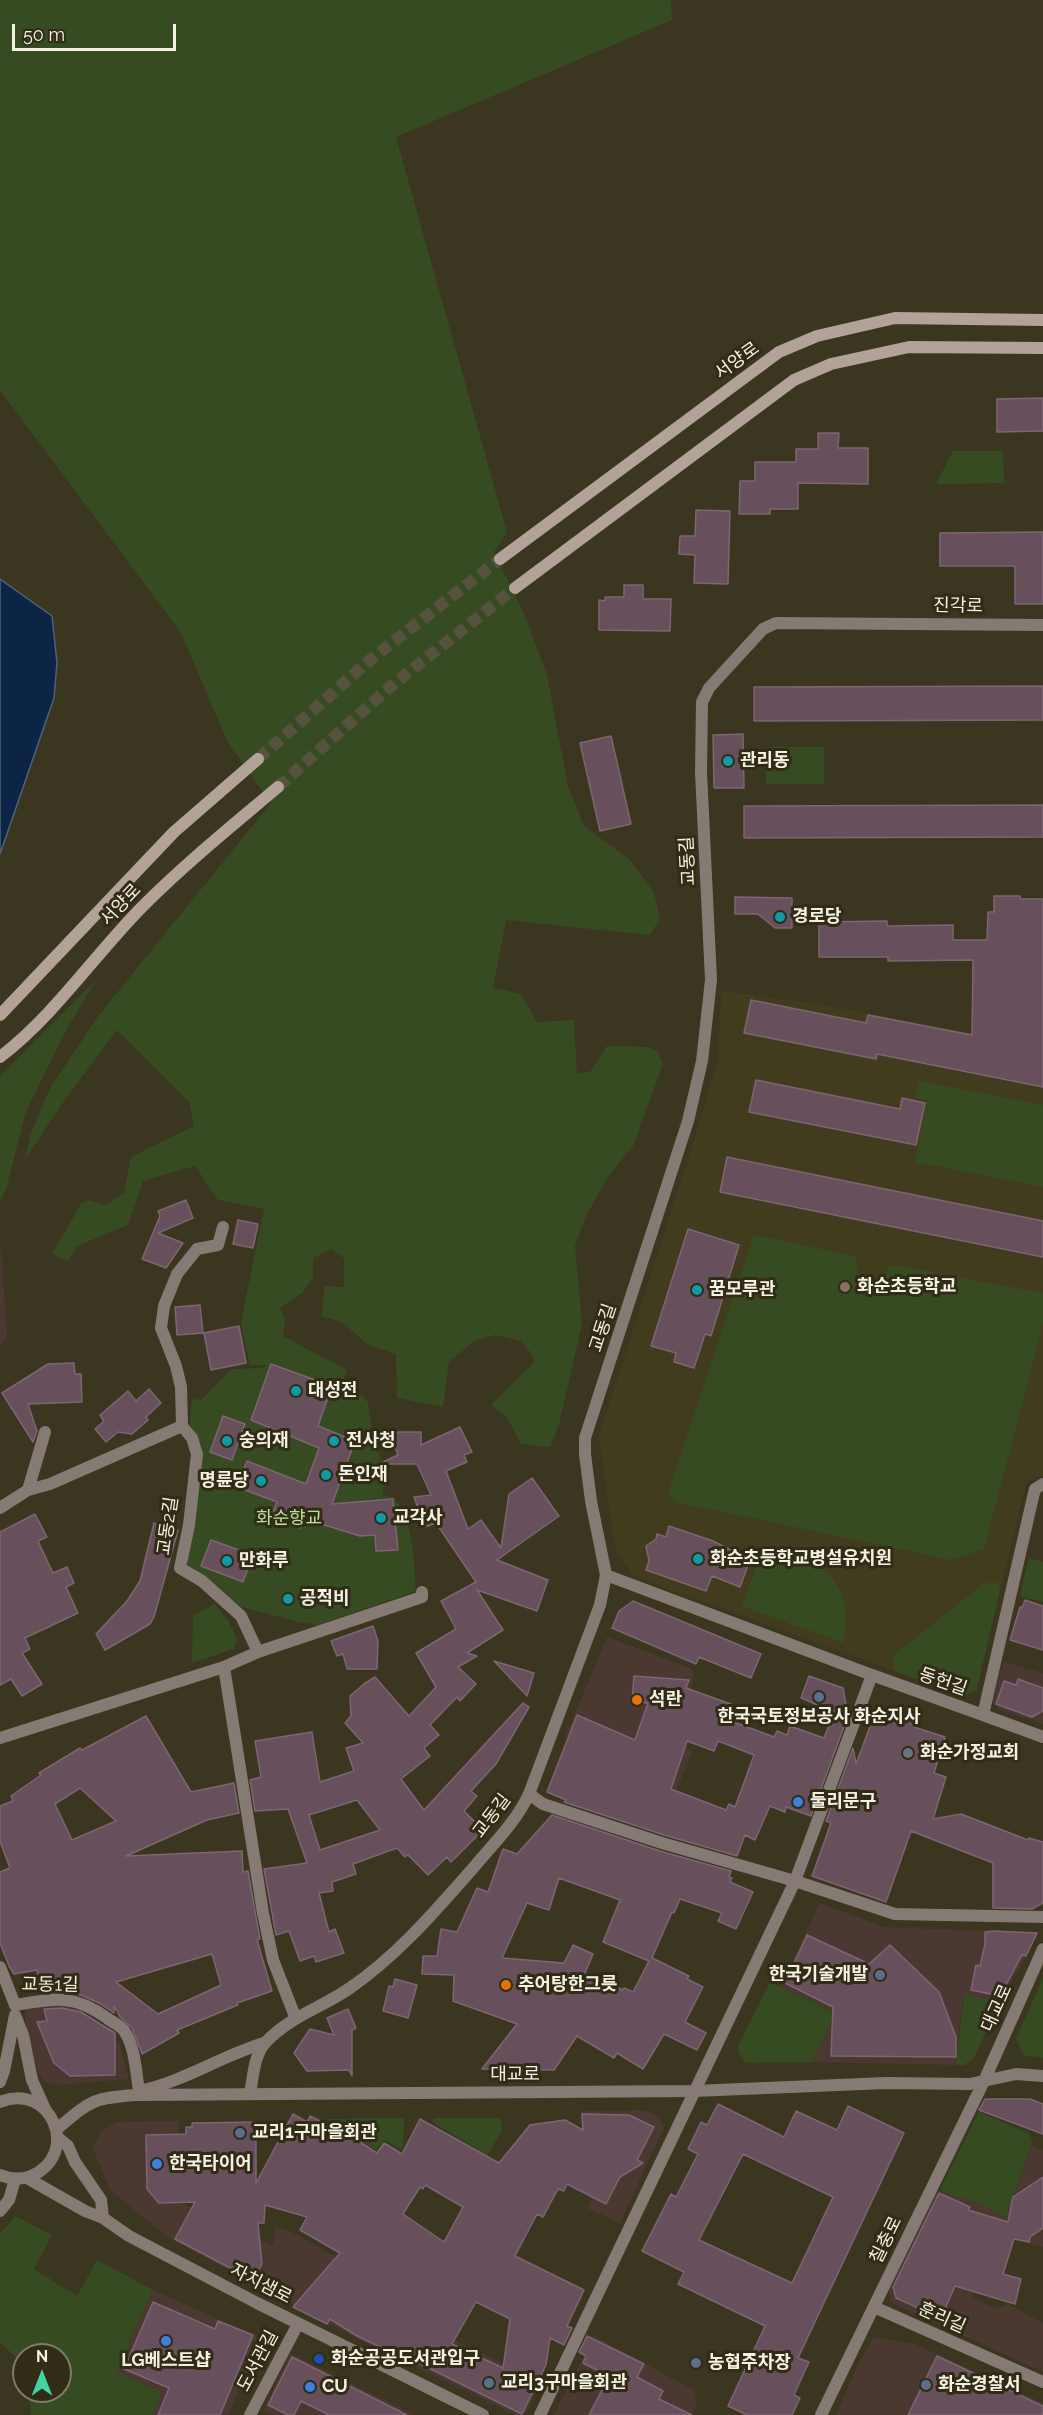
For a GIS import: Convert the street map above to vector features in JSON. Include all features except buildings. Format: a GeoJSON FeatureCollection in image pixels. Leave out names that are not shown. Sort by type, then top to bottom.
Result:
{"type":"FeatureCollection","features":[{"type":"Feature","properties":{"kind":"main road","name":"서양로"},"geometry":{"type":"LineString","coordinates":[[501,559],[779,352],[817,336],[895,318],[1043,320]]}},
{"type":"Feature","properties":{"kind":"main road"},"geometry":{"type":"LineString","coordinates":[[515,588],[794,380],[831,364],[909,346],[1043,348]]}},
{"type":"Feature","properties":{"kind":"main road","name":"서양로"},"geometry":{"type":"LineString","coordinates":[[0,1015],[174,832],[258,759]]}},
{"type":"Feature","properties":{"kind":"main road","name":"서양로"},"geometry":{"type":"LineString","coordinates":[[0,1057],[59,1001],[143,906],[190,862],[278,787]]}},
{"type":"Feature","properties":{"kind":"street","name":"교동길"},"geometry":{"type":"LineString","coordinates":[[138,2093],[264,2043],[296,2019],[347,1990],[377,1969],[441,1905],[510,1826],[529,1794],[600,1605],[606,1575],[591,1501],[585,1438],[688,1121],[702,1061],[711,980],[701,772],[702,702],[709,688],[763,629],[769,626],[792,622],[872,623]]}},
{"type":"Feature","properties":{"kind":"street","name":"진각로"},"geometry":{"type":"LineString","coordinates":[[872,623],[1043,625]]}},
{"type":"Feature","properties":{"kind":"street","name":"교동2길"},"geometry":{"type":"LineString","coordinates":[[223,1227],[218,1245],[197,1249],[177,1274],[164,1306],[161,1328],[176,1366],[181,1387],[182,1426],[192,1438],[197,1454],[189,1525],[180,1568],[202,1581],[240,1616],[258,1652]]}},
{"type":"Feature","properties":{"kind":"street"},"geometry":{"type":"LineString","coordinates":[[0,1508],[28,1490],[50,1484],[182,1426]]}},
{"type":"Feature","properties":{"kind":"street"},"geometry":{"type":"LineString","coordinates":[[28,1490],[45,1432]]}},
{"type":"Feature","properties":{"kind":"street","name":"동헌길"},"geometry":{"type":"LineString","coordinates":[[606,1575],[983,1715],[1035,1489],[1043,1484]]}},
{"type":"Feature","properties":{"kind":"street"},"geometry":{"type":"LineString","coordinates":[[0,1738],[224,1667],[258,1652],[422,1597],[422,1592]]}},
{"type":"Feature","properties":{"kind":"street"},"geometry":{"type":"LineString","coordinates":[[224,1667],[263,1913],[273,1960],[296,2019]]}},
{"type":"Feature","properties":{"kind":"street"},"geometry":{"type":"LineString","coordinates":[[540,2415],[795,1881],[872,1675]]}},
{"type":"Feature","properties":{"kind":"street"},"geometry":{"type":"LineString","coordinates":[[983,1715],[1043,1737]]}},
{"type":"Feature","properties":{"kind":"street"},"geometry":{"type":"LineString","coordinates":[[529,1794],[543,1804],[895,1914],[1043,1917]]}},
{"type":"Feature","properties":{"kind":"street","name":"대교로"},"geometry":{"type":"LineString","coordinates":[[984,2081],[1043,1949]]}},
{"type":"Feature","properties":{"kind":"street","name":"교동1길"},"geometry":{"type":"LineString","coordinates":[[0,1967],[4,1985],[15,2010],[53,2000],[90,2005],[125,2031],[134,2062],[138,2093]]}},
{"type":"Feature","properties":{"kind":"street"},"geometry":{"type":"LineString","coordinates":[[0,2082],[15,2010]]}},
{"type":"Feature","properties":{"kind":"street"},"geometry":{"type":"LineString","coordinates":[[15,2010],[23,2035],[32,2080],[57,2133],[68,2146],[75,2162],[101,2200],[103,2218]]}},
{"type":"Feature","properties":{"kind":"street"},"geometry":{"type":"LineString","coordinates":[[250,2094],[256,2061],[264,2043]]}},
{"type":"Feature","properties":{"kind":"street","name":"대교로"},"geometry":{"type":"LineString","coordinates":[[57,2133],[87,2104],[104,2097],[138,2093],[693,2091],[886,2083],[961,2085],[1016,2074],[1043,2076]]}},
{"type":"Feature","properties":{"kind":"street","name":"칠충로"},"geometry":{"type":"LineString","coordinates":[[821,2415],[984,2081]]}},
{"type":"Feature","properties":{"kind":"street"},"geometry":{"type":"LineString","coordinates":[[0,2102],[21,2098],[33,2101],[45,2109]]}},
{"type":"Feature","properties":{"kind":"street"},"geometry":{"type":"LineString","coordinates":[[0,2175],[21,2179],[39,2173],[55,2154],[57,2133]]}},
{"type":"Feature","properties":{"kind":"street"},"geometry":{"type":"LineString","coordinates":[[0,2211],[21,2179]]}},
{"type":"Feature","properties":{"kind":"street","name":"자치샘로"},"geometry":{"type":"LineString","coordinates":[[21,2179],[103,2218],[129,2236],[298,2324],[483,2415]]}},
{"type":"Feature","properties":{"kind":"street","name":"훈리길"},"geometry":{"type":"LineString","coordinates":[[874,2307],[1043,2382]]}},
{"type":"Feature","properties":{"kind":"street","name":"도서관길"},"geometry":{"type":"LineString","coordinates":[[250,2415],[298,2324]]}},
{"type":"Feature","properties":{"kind":"shaded area","name":"화순초등학교"},"geometry":{"type":"Polygon","coordinates":[[[722,991],[823,1005],[1043,1046],[1043,1477],[1036,1476],[1026,1483],[977,1689],[965,1696],[632,1576],[614,1545],[599,1436],[717,1063],[722,991]]]}},
{"type":"Feature","properties":{"kind":"shaded area"},"geometry":{"type":"Polygon","coordinates":[[[0,1251],[7,1336],[0,1346],[0,1251]]]}},
{"type":"Feature","properties":{"kind":"shaded area"},"geometry":{"type":"Polygon","coordinates":[[[607,1637],[690,1668],[694,1673],[681,1741],[692,1752],[676,1791],[631,1775],[619,1757],[565,1737],[607,1637]]]}},
{"type":"Feature","properties":{"kind":"shaded area"},"geometry":{"type":"Polygon","coordinates":[[[1004,1662],[1043,1673],[1043,1724],[1000,1710],[991,1701],[1004,1662]]]}},
{"type":"Feature","properties":{"kind":"shaded area"},"geometry":{"type":"Polygon","coordinates":[[[820,1903],[884,1927],[982,1931],[982,1945],[963,1998],[959,2029],[917,2030],[912,2047],[780,1987],[820,1903]]]}},
{"type":"Feature","properties":{"kind":"shaded area"},"geometry":{"type":"Polygon","coordinates":[[[982,1931],[1039,1932],[1000,2002],[964,1994],[982,1945],[982,1931]]]}},
{"type":"Feature","properties":{"kind":"shaded area"},"geometry":{"type":"Polygon","coordinates":[[[55,2003],[79,2008],[119,2042],[129,2079],[58,2085],[45,2082],[39,2074],[29,2042],[24,2009],[55,2003]]]}},
{"type":"Feature","properties":{"kind":"shaded area"},"geometry":{"type":"Polygon","coordinates":[[[836,2013],[917,2030],[959,2029],[956,2065],[812,2062],[836,2013]]]}},
{"type":"Feature","properties":{"kind":"shaded area"},"geometry":{"type":"Polygon","coordinates":[[[645,2110],[659,2117],[664,2128],[620,2223],[587,2208],[619,2144],[580,2123],[581,2111],[645,2110]]]}},
{"type":"Feature","properties":{"kind":"shaded area"},"geometry":{"type":"Polygon","coordinates":[[[178,2121],[183,2204],[273,2246],[275,2226],[296,2234],[363,2273],[385,2298],[460,2343],[541,2381],[528,2410],[522,2415],[516,2415],[360,2340],[169,2238],[111,2191],[92,2147],[102,2131],[117,2122],[178,2121]]]}},
{"type":"Feature","properties":{"kind":"shaded area"},"geometry":{"type":"Polygon","coordinates":[[[1031,2146],[1043,2150],[1043,2247],[999,2236],[972,2297],[997,2309],[1008,2304],[1043,2323],[1043,2372],[890,2302],[888,2287],[935,2190],[983,2205],[1006,2218],[1031,2146]]]}},
{"type":"Feature","properties":{"kind":"shaded area"},"geometry":{"type":"Polygon","coordinates":[[[153,2290],[261,2338],[228,2415],[152,2415],[162,2392],[117,2371],[153,2290]]]}},
{"type":"Feature","properties":{"kind":"shaded area"},"geometry":{"type":"Polygon","coordinates":[[[594,2336],[694,2390],[697,2402],[692,2414],[694,2415],[554,2415],[594,2336]]]}},
{"type":"Feature","properties":{"kind":"shaded area","name":"화순경찰서"},"geometry":{"type":"Polygon","coordinates":[[[873,2337],[915,2344],[1043,2403],[1043,2415],[836,2415],[873,2337]]]}},
{"type":"Feature","properties":{"kind":"shaded area"},"geometry":{"type":"Polygon","coordinates":[[[290,2353],[415,2415],[273,2415],[263,2411],[290,2353]]]}},
{"type":"Feature","properties":{"kind":"green space","name":"화순향교"},"geometry":{"type":"Polygon","coordinates":[[[0,0],[671,0],[672,20],[396,137],[507,532],[494,552],[525,616],[547,675],[568,786],[584,826],[630,860],[654,892],[660,920],[649,935],[506,920],[493,988],[521,994],[537,1022],[574,1020],[577,1073],[590,1072],[607,1046],[648,1047],[657,1051],[663,1064],[633,1146],[607,1178],[586,1216],[575,1246],[582,1325],[559,1424],[550,1447],[521,1444],[507,1417],[491,1405],[534,1362],[530,1352],[521,1341],[495,1335],[474,1341],[449,1362],[443,1407],[397,1398],[396,1354],[368,1345],[342,1322],[321,1316],[325,1286],[344,1287],[344,1258],[331,1249],[313,1258],[313,1278],[303,1292],[280,1308],[285,1321],[283,1336],[347,1370],[343,1380],[368,1402],[373,1443],[385,1467],[383,1496],[394,1497],[401,1508],[409,1530],[413,1554],[416,1591],[318,1625],[239,1606],[189,1566],[185,1551],[203,1449],[190,1424],[192,1399],[201,1400],[232,1369],[265,1368],[266,1365],[250,1365],[241,1325],[264,1209],[218,1200],[195,1166],[143,1181],[128,1225],[77,1246],[68,1261],[52,1254],[81,1204],[88,1200],[106,1205],[124,1193],[131,1157],[194,1126],[189,1102],[117,1030],[59,1108],[25,1160],[31,1133],[50,1088],[99,1015],[271,803],[228,743],[181,633],[0,390],[0,0]]]}},
{"type":"Feature","properties":{"kind":"green space"},"geometry":{"type":"Polygon","coordinates":[[[953,451],[1003,451],[1004,483],[936,484],[953,451]]]}},
{"type":"Feature","properties":{"kind":"green space"},"geometry":{"type":"Polygon","coordinates":[[[766,747],[824,747],[824,784],[766,784],[766,747]]]}},
{"type":"Feature","properties":{"kind":"green space"},"geometry":{"type":"Polygon","coordinates":[[[96,980],[65,1032],[26,1112],[6,1189],[0,1202],[0,1076],[96,980]]]}},
{"type":"Feature","properties":{"kind":"green space"},"geometry":{"type":"Polygon","coordinates":[[[919,1081],[1043,1105],[1043,1187],[915,1162],[927,1100],[915,1098],[919,1081]]]}},
{"type":"Feature","properties":{"kind":"green space"},"geometry":{"type":"Polygon","coordinates":[[[754,1235],[854,1256],[858,1264],[855,1280],[884,1287],[887,1268],[893,1265],[1043,1293],[1043,1324],[984,1549],[951,1560],[676,1502],[668,1494],[754,1235]]]}},
{"type":"Feature","properties":{"kind":"green space"},"geometry":{"type":"Polygon","coordinates":[[[760,1557],[827,1570],[845,1604],[844,1643],[742,1606],[760,1557]]]}},
{"type":"Feature","properties":{"kind":"green space"},"geometry":{"type":"Polygon","coordinates":[[[1029,1558],[1043,1562],[1043,1602],[1020,1596],[1029,1558]]]}},
{"type":"Feature","properties":{"kind":"green space"},"geometry":{"type":"Polygon","coordinates":[[[996,1582],[1000,1588],[977,1689],[965,1696],[894,1671],[893,1656],[983,1584],[996,1582]]]}},
{"type":"Feature","properties":{"kind":"green space"},"geometry":{"type":"Polygon","coordinates":[[[215,1604],[229,1622],[237,1639],[233,1649],[192,1663],[193,1615],[215,1604]]]}},
{"type":"Feature","properties":{"kind":"green space"},"geometry":{"type":"Polygon","coordinates":[[[1043,1978],[1043,2058],[1026,2056],[1016,2039],[1043,1978]]]}},
{"type":"Feature","properties":{"kind":"green space"},"geometry":{"type":"Polygon","coordinates":[[[770,1982],[836,2013],[812,2062],[746,2063],[739,2054],[738,2046],[770,1982]]]}},
{"type":"Feature","properties":{"kind":"green space"},"geometry":{"type":"Polygon","coordinates":[[[964,1994],[1000,2002],[974,2058],[964,2065],[956,2065],[964,1994]]]}},
{"type":"Feature","properties":{"kind":"green space"},"geometry":{"type":"Polygon","coordinates":[[[979,2112],[1030,2134],[1032,2143],[1006,2218],[983,2205],[939,2191],[979,2112]]]}},
{"type":"Feature","properties":{"kind":"green space"},"geometry":{"type":"Polygon","coordinates":[[[404,2118],[403,2150],[384,2140],[376,2150],[327,2119],[404,2118]]]}},
{"type":"Feature","properties":{"kind":"green space"},"geometry":{"type":"Polygon","coordinates":[[[435,2118],[501,2118],[502,2131],[487,2155],[432,2122],[435,2118]]]}},
{"type":"Feature","properties":{"kind":"green space"},"geometry":{"type":"Polygon","coordinates":[[[15,2216],[52,2235],[34,2269],[77,2296],[97,2260],[153,2290],[117,2371],[162,2392],[152,2415],[31,2415],[30,2403],[72,2403],[72,2343],[12,2343],[12,2354],[0,2343],[0,2234],[15,2216]]]}},
{"type":"Feature","properties":{"kind":"water"},"geometry":{"type":"Polygon","coordinates":[[[0,579],[52,616],[57,663],[54,698],[0,854],[0,579]]]}},
{"type":"Feature","properties":{"kind":"tunnel"},"geometry":{"type":"LineString","coordinates":[[258,759],[370,660],[500,559]]}},
{"type":"Feature","properties":{"kind":"tunnel"},"geometry":{"type":"LineString","coordinates":[[278,787],[390,687],[515,588]]}},
{"type":"Feature","properties":{"kind":"place","name":"관리동"},"geometry":{"type":"Point","coordinates":[728,761]}},
{"type":"Feature","properties":{"kind":"place","name":"경로당"},"geometry":{"type":"Point","coordinates":[780,917]}},
{"type":"Feature","properties":{"kind":"place","name":"화순초등학교"},"geometry":{"type":"Point","coordinates":[845,1287]}},
{"type":"Feature","properties":{"kind":"place","name":"꿈모루관"},"geometry":{"type":"Point","coordinates":[697,1290]}},
{"type":"Feature","properties":{"kind":"place","name":"대성전"},"geometry":{"type":"Point","coordinates":[296,1391]}},
{"type":"Feature","properties":{"kind":"place","name":"숭의재"},"geometry":{"type":"Point","coordinates":[227,1441]}},
{"type":"Feature","properties":{"kind":"place","name":"전사청"},"geometry":{"type":"Point","coordinates":[334,1441]}},
{"type":"Feature","properties":{"kind":"place","name":"돈인재"},"geometry":{"type":"Point","coordinates":[326,1475]}},
{"type":"Feature","properties":{"kind":"place","name":"명륜당"},"geometry":{"type":"Point","coordinates":[261,1481]}},
{"type":"Feature","properties":{"kind":"place","name":"교각사"},"geometry":{"type":"Point","coordinates":[381,1518]}},
{"type":"Feature","properties":{"kind":"place","name":"화순초등학교병설유치원"},"geometry":{"type":"Point","coordinates":[698,1559]}},
{"type":"Feature","properties":{"kind":"place","name":"만화루"},"geometry":{"type":"Point","coordinates":[227,1561]}},
{"type":"Feature","properties":{"kind":"place","name":"공적비"},"geometry":{"type":"Point","coordinates":[288,1599]}},
{"type":"Feature","properties":{"kind":"place","name":"한국국토정보공사 화순지사"},"geometry":{"type":"Point","coordinates":[819,1697]}},
{"type":"Feature","properties":{"kind":"place","name":"석란"},"geometry":{"type":"Point","coordinates":[637,1700]}},
{"type":"Feature","properties":{"kind":"place","name":"화순가정교회"},"geometry":{"type":"Point","coordinates":[908,1753]}},
{"type":"Feature","properties":{"kind":"place","name":"둘리문구"},"geometry":{"type":"Point","coordinates":[798,1802]}},
{"type":"Feature","properties":{"kind":"place","name":"한국기술개발"},"geometry":{"type":"Point","coordinates":[880,1975]}},
{"type":"Feature","properties":{"kind":"place","name":"추어탕한그릇"},"geometry":{"type":"Point","coordinates":[506,1985]}},
{"type":"Feature","properties":{"kind":"place","name":"교리1구마을회관"},"geometry":{"type":"Point","coordinates":[240,2133]}},
{"type":"Feature","properties":{"kind":"place","name":"한국타이어"},"geometry":{"type":"Point","coordinates":[157,2164]}},
{"type":"Feature","properties":{"kind":"place","name":"LG베스트샵"},"geometry":{"type":"Point","coordinates":[166,2341]}},
{"type":"Feature","properties":{"kind":"place","name":"화순공공도서관입구"},"geometry":{"type":"Point","coordinates":[319,2359]}},
{"type":"Feature","properties":{"kind":"place","name":"농협주차장"},"geometry":{"type":"Point","coordinates":[696,2363]}},
{"type":"Feature","properties":{"kind":"place","name":"교리3구마을회관"},"geometry":{"type":"Point","coordinates":[489,2383]}},
{"type":"Feature","properties":{"kind":"place","name":"화순경찰서"},"geometry":{"type":"Point","coordinates":[926,2385]}},
{"type":"Feature","properties":{"kind":"place","name":"CU"},"geometry":{"type":"Point","coordinates":[310,2387]}}]}
